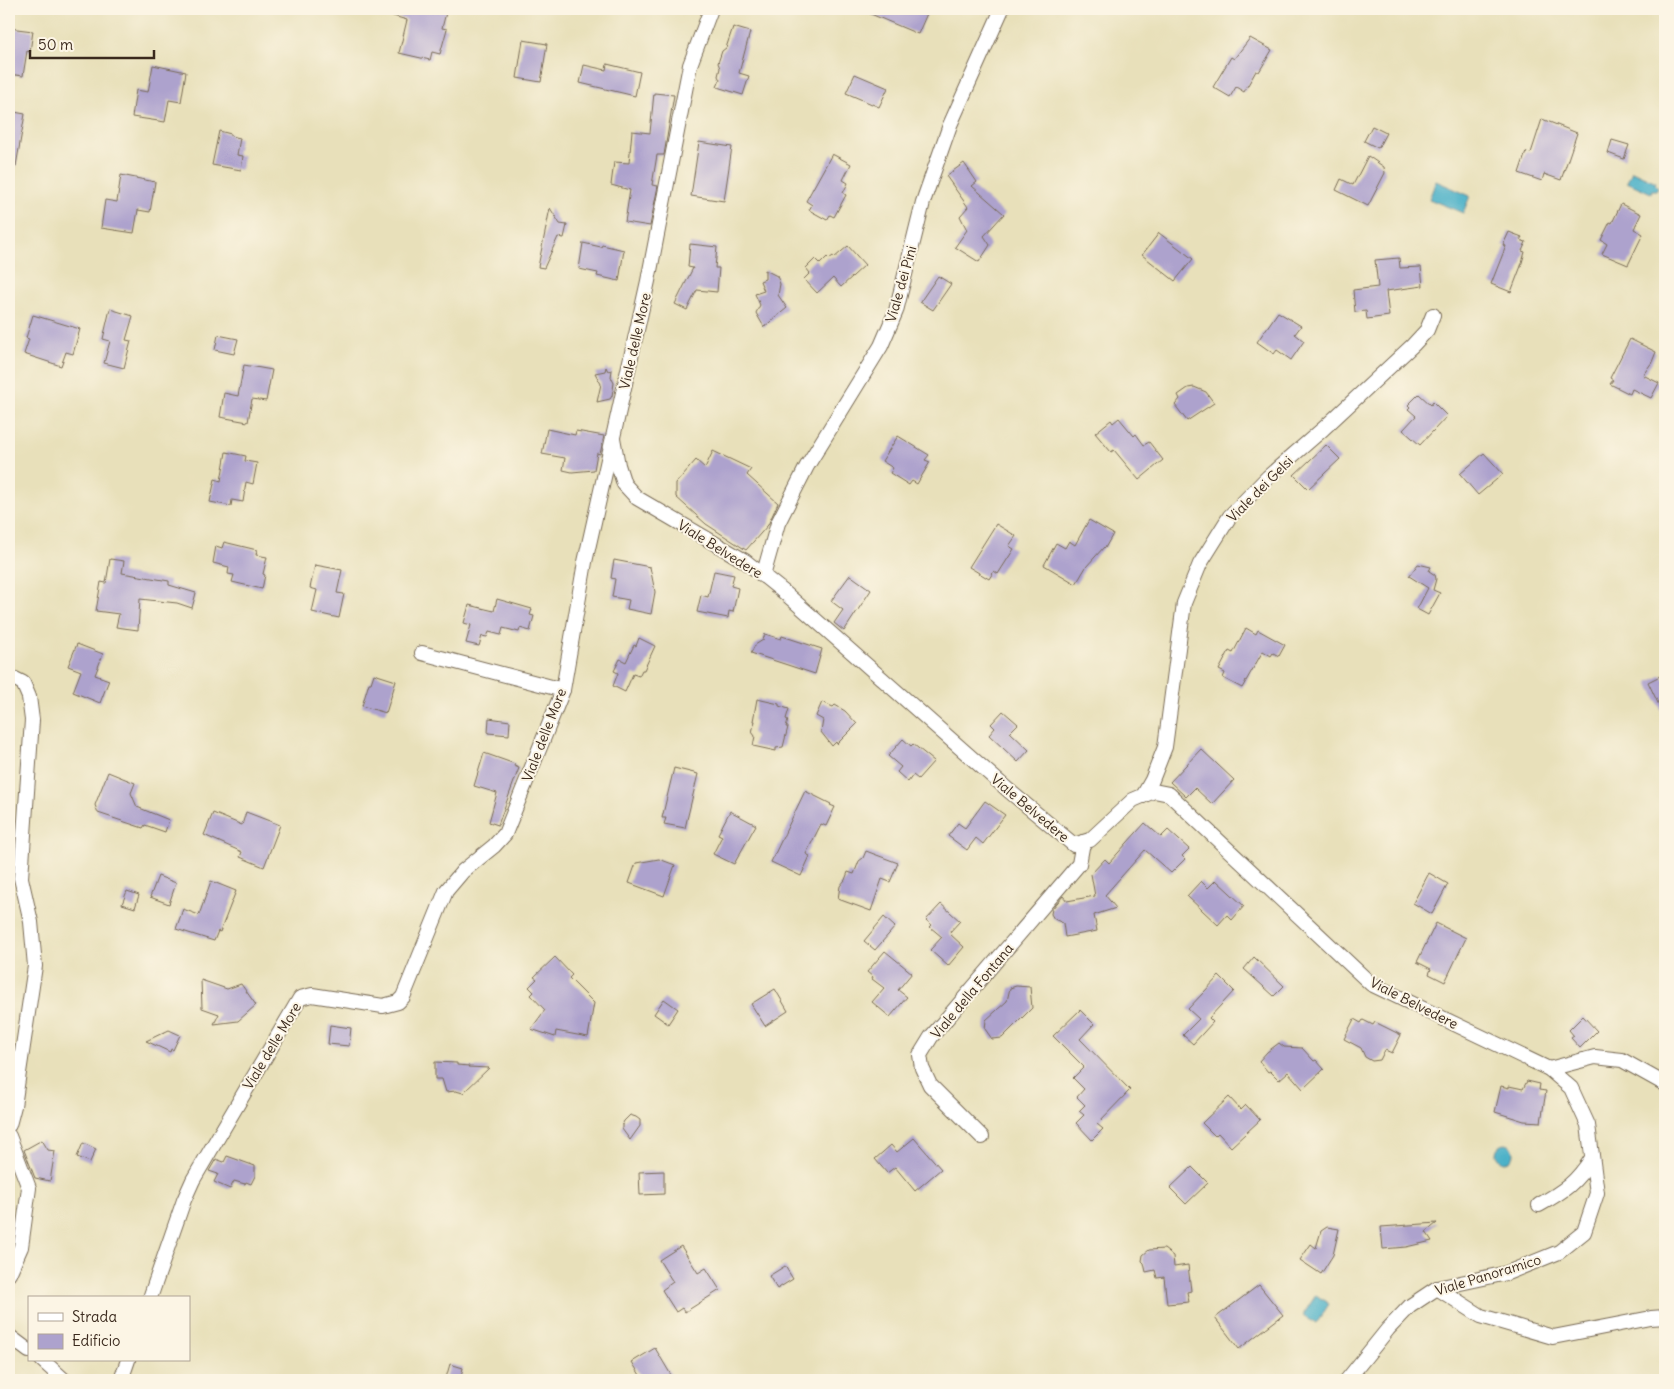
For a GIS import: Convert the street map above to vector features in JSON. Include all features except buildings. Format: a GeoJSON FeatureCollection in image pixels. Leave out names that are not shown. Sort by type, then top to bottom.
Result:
{"type":"FeatureCollection","features":[{"type":"Feature","properties":{"kind":"street","name":"Viale delle More"},"geometry":{"type":"LineString","coordinates":[[151,1296],[184,1200],[193,1180],[300,998],[312,995],[383,1006],[398,1002],[404,997],[446,891],[463,871],[494,846],[505,834],[563,690],[585,562],[648,281],[690,65],[711,9]]}},
{"type":"Feature","properties":{"kind":"street","name":"Viale dei Pini"},"geometry":{"type":"LineString","coordinates":[[764,576],[778,523],[807,466],[881,346],[896,311],[922,202],[950,125],[1002,9]]}},
{"type":"Feature","properties":{"kind":"street","name":"Viale dei Gelsi"},"geometry":{"type":"LineString","coordinates":[[1143,796],[1152,780],[1165,747],[1184,603],[1200,564],[1230,516],[1268,477],[1323,429],[1413,345],[1427,330],[1433,315]]}},
{"type":"Feature","properties":{"kind":"street","name":"Viale Belvedere"},"geometry":{"type":"LineString","coordinates":[[613,438],[624,484],[637,498],[746,561],[1074,845],[1090,840],[1133,800],[1154,791],[1169,794],[1371,984],[1549,1069],[1571,1088],[1588,1125],[1592,1158]]}},
{"type":"Feature","properties":{"kind":"street"},"geometry":{"type":"LineString","coordinates":[[422,653],[563,690]]}},
{"type":"Feature","properties":{"kind":"street"},"geometry":{"type":"LineString","coordinates":[[9,676],[23,683],[29,697],[32,720],[21,878],[31,922],[35,966],[14,1106],[9,1125]]}},
{"type":"Feature","properties":{"kind":"street","name":"Viale della Fontana"},"geometry":{"type":"LineString","coordinates":[[982,1137],[930,1085],[922,1068],[920,1055],[931,1037],[1079,864],[1083,842]]}},
{"type":"Feature","properties":{"kind":"street"},"geometry":{"type":"LineString","coordinates":[[1549,1069],[1595,1057],[1622,1060],[1665,1084]]}},
{"type":"Feature","properties":{"kind":"street"},"geometry":{"type":"LineString","coordinates":[[9,1136],[29,1188],[20,1247],[9,1274]]}},
{"type":"Feature","properties":{"kind":"street"},"geometry":{"type":"LineString","coordinates":[[1539,1205],[1564,1191],[1581,1175],[1592,1158]]}},
{"type":"Feature","properties":{"kind":"street","name":"Viale Panoramico"},"geometry":{"type":"LineString","coordinates":[[1347,1380],[1388,1329],[1410,1306],[1437,1288],[1507,1273],[1559,1252],[1584,1232],[1597,1193],[1592,1158]]}},
{"type":"Feature","properties":{"kind":"street"},"geometry":{"type":"LineString","coordinates":[[1437,1288],[1481,1316],[1553,1337],[1665,1317]]}},
{"type":"Feature","properties":{"kind":"street"},"geometry":{"type":"LineString","coordinates":[[9,1336],[28,1349]]}},
{"type":"Feature","properties":{"kind":"street"},"geometry":{"type":"LineString","coordinates":[[44,1362],[64,1380]]}},
{"type":"Feature","properties":{"kind":"street"},"geometry":{"type":"LineString","coordinates":[[121,1380],[127,1362]]}},
{"type":"Feature","properties":{"kind":"water"},"geometry":{"type":"Polygon","coordinates":[[[1632,171],[1656,182],[1655,184],[1658,187],[1656,190],[1652,190],[1651,193],[1627,182],[1632,171]]]}},
{"type":"Feature","properties":{"kind":"water"},"geometry":{"type":"Polygon","coordinates":[[[1436,181],[1470,196],[1463,213],[1429,199],[1436,181]]]}},
{"type":"Feature","properties":{"kind":"water"},"geometry":{"type":"Polygon","coordinates":[[[1501,1144],[1509,1144],[1514,1149],[1512,1160],[1501,1162],[1496,1157],[1496,1149],[1501,1144]]]}},
{"type":"Feature","properties":{"kind":"water"},"geometry":{"type":"Polygon","coordinates":[[[1316,1295],[1329,1304],[1316,1324],[1303,1315],[1316,1295]]]}}]}
